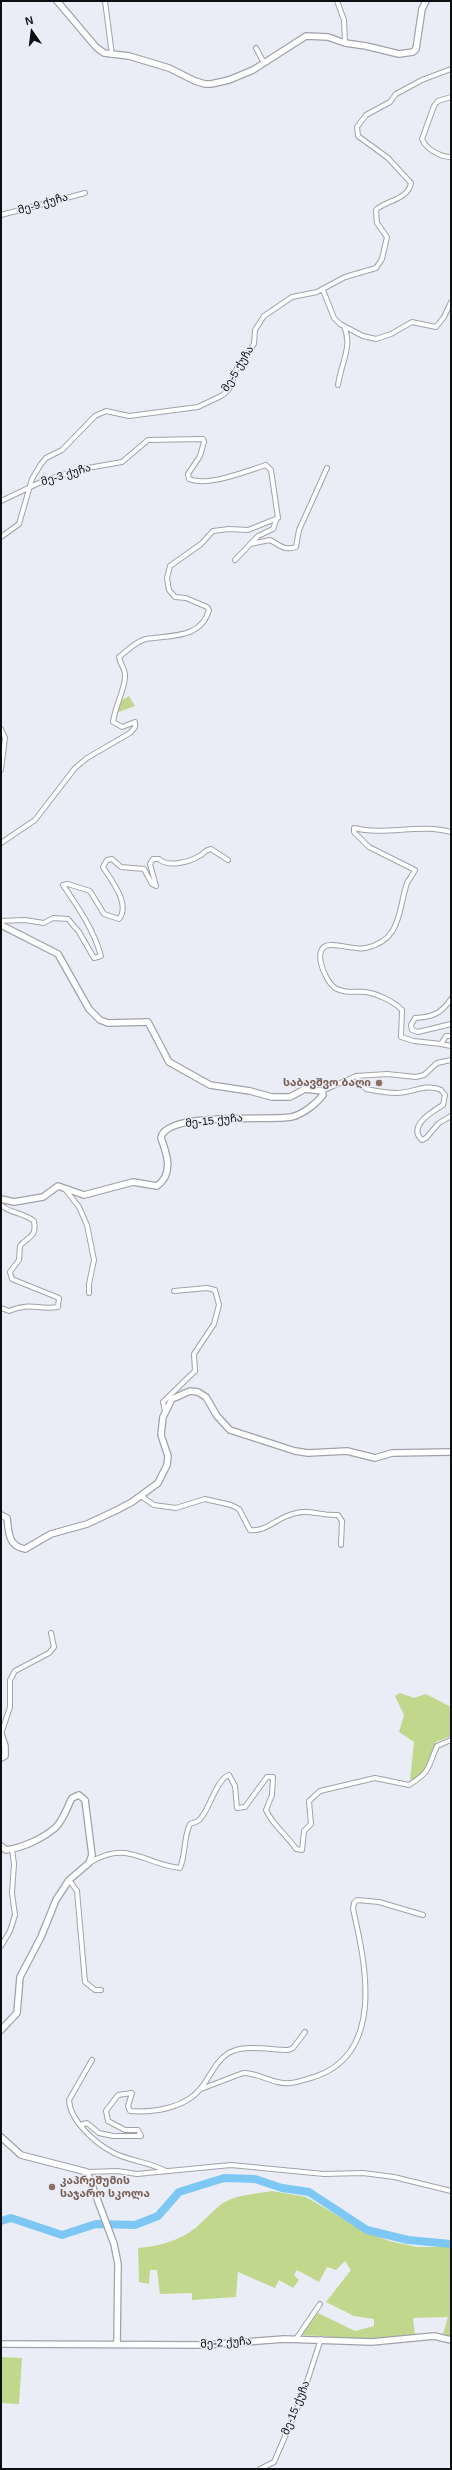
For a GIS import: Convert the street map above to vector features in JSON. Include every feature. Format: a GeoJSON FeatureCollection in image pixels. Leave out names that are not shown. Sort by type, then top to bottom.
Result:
{"type":"FeatureCollection","features":[{"type":"Feature","properties":{"kind":"street"},"geometry":{"type":"LineString","coordinates":[[57,1],[96,48],[112,55],[129,56],[168,68],[195,82],[211,84],[239,76],[264,63],[303,36],[328,38],[399,54],[415,51],[422,9],[426,1]]}},
{"type":"Feature","properties":{"kind":"street"},"geometry":{"type":"LineString","coordinates":[[105,1],[112,55]]}},
{"type":"Feature","properties":{"kind":"street"},"geometry":{"type":"LineString","coordinates":[[336,1],[344,20],[345,43]]}},
{"type":"Feature","properties":{"kind":"street"},"geometry":{"type":"LineString","coordinates":[[256,48],[264,63]]}},
{"type":"Feature","properties":{"kind":"street","name":"მე-5 ქუჩა"},"geometry":{"type":"LineString","coordinates":[[1,537],[19,524],[31,488],[32,479],[46,458],[62,450],[101,412],[113,411],[129,416],[157,414],[198,407],[223,394],[229,389],[237,368],[254,344],[255,330],[264,316],[286,299],[323,290],[345,277],[376,268],[382,259],[387,237],[377,223],[376,210],[380,205],[405,194],[410,185],[388,158],[358,136],[356,131],[359,122],[366,115],[390,102],[396,94],[407,87],[451,69]]}},
{"type":"Feature","properties":{"kind":"street"},"geometry":{"type":"LineString","coordinates":[[451,97],[438,101],[434,106],[422,139],[425,145],[445,157],[451,157]]}},
{"type":"Feature","properties":{"kind":"street","name":"მე-9 ქუჩა"},"geometry":{"type":"LineString","coordinates":[[1,215],[84,193]]}},
{"type":"Feature","properties":{"kind":"street"},"geometry":{"type":"LineString","coordinates":[[323,290],[334,318],[344,326],[363,336],[376,338],[391,334],[412,322],[436,326],[444,317],[451,302]]}},
{"type":"Feature","properties":{"kind":"street"},"geometry":{"type":"LineString","coordinates":[[338,385],[342,364],[349,342],[344,326]]}},
{"type":"Feature","properties":{"kind":"street","name":"მე-3 ქუჩა"},"geometry":{"type":"LineString","coordinates":[[31,488],[43,481],[82,469],[122,462],[148,440],[203,439],[204,442],[200,456],[188,474],[189,479],[194,481],[233,477],[266,465],[272,470],[278,518]]}},
{"type":"Feature","properties":{"kind":"street"},"geometry":{"type":"LineString","coordinates":[[250,544],[270,540],[283,548],[289,549],[296,547],[299,530],[327,468]]}},
{"type":"Feature","properties":{"kind":"street"},"geometry":{"type":"LineString","coordinates":[[1,501],[31,488]]}},
{"type":"Feature","properties":{"kind":"street"},"geometry":{"type":"LineString","coordinates":[[235,560],[258,536],[273,529],[278,518]]}},
{"type":"Feature","properties":{"kind":"street"},"geometry":{"type":"LineString","coordinates":[[1,843],[35,820],[75,768],[87,758],[130,734],[135,727],[135,722],[122,727],[113,722],[114,707],[124,686],[125,674],[119,657],[144,639],[166,638],[187,634],[206,621],[210,610],[186,598],[175,596],[168,590],[167,578],[170,566],[201,544],[212,531],[229,529],[248,530],[278,518]]}},
{"type":"Feature","properties":{"kind":"street"},"geometry":{"type":"LineString","coordinates":[[1,729],[5,738],[1,770]]}},
{"type":"Feature","properties":{"kind":"street"},"geometry":{"type":"LineString","coordinates":[[451,832],[428,830],[374,832],[354,828],[354,832],[369,847],[415,870],[408,882],[398,922],[390,934],[381,942],[365,948],[331,944],[324,948],[320,955],[323,972],[335,988],[350,993],[365,992],[398,1005],[402,1010],[401,1036],[414,1042],[451,1046]]}},
{"type":"Feature","properties":{"kind":"street"},"geometry":{"type":"LineString","coordinates":[[1,921],[25,920],[44,923],[53,918],[68,919],[80,932],[94,958],[101,956],[98,944],[80,910],[63,886],[68,884],[90,891],[104,914],[119,919],[122,915],[123,906],[116,888],[103,867],[103,863],[107,860],[112,859],[121,867],[144,869],[152,884],[156,886],[150,864],[153,859],[170,865],[200,855],[205,850],[211,849],[228,860]]}},
{"type":"Feature","properties":{"kind":"street"},"geometry":{"type":"LineString","coordinates":[[1,925],[58,954],[89,1009],[100,1020],[108,1023],[148,1022],[169,1062],[203,1082],[216,1087],[250,1091],[272,1097],[290,1097],[306,1089],[322,1091],[356,1076],[387,1074],[416,1077],[424,1075],[437,1063],[451,1060]]}},
{"type":"Feature","properties":{"kind":"street"},"geometry":{"type":"LineString","coordinates":[[451,999],[440,1012],[430,1017],[415,1018],[411,1025],[412,1030],[418,1032],[451,1024]]}},
{"type":"Feature","properties":{"kind":"street"},"geometry":{"type":"LineString","coordinates":[[441,1044],[446,1036],[451,1036]]}},
{"type":"Feature","properties":{"kind":"street"},"geometry":{"type":"LineString","coordinates":[[356,1076],[366,1089],[399,1093],[431,1087],[441,1090],[445,1095],[443,1105],[425,1116],[418,1128],[418,1133],[422,1140],[426,1138],[439,1123],[451,1116]]}},
{"type":"Feature","properties":{"kind":"street","name":"მე-15 ქუჩა"},"geometry":{"type":"LineString","coordinates":[[63,1187],[84,1196],[133,1182],[157,1186],[162,1180],[169,1157],[161,1138],[164,1131],[195,1121],[292,1117],[318,1102],[323,1095],[322,1091]]}},
{"type":"Feature","properties":{"kind":"street"},"geometry":{"type":"LineString","coordinates":[[1,1199],[14,1202],[43,1197],[55,1186],[63,1187],[82,1211],[87,1225],[94,1260],[88,1284],[89,1293]]}},
{"type":"Feature","properties":{"kind":"street"},"geometry":{"type":"LineString","coordinates":[[1,1204],[5,1208],[27,1216],[34,1221],[35,1227],[28,1241],[20,1246],[19,1260],[10,1272],[12,1279],[59,1298],[58,1307],[48,1309],[23,1306],[9,1311],[1,1308]]}},
{"type":"Feature","properties":{"kind":"street"},"geometry":{"type":"LineString","coordinates":[[165,1411],[163,1402],[195,1371],[194,1354],[214,1324],[218,1305],[215,1290],[206,1288],[174,1291]]}},
{"type":"Feature","properties":{"kind":"street"},"geometry":{"type":"LineString","coordinates":[[1,1515],[7,1518],[12,1542],[16,1547],[25,1548],[51,1534],[98,1519],[141,1496],[158,1482],[166,1465],[168,1456],[161,1435],[165,1411],[172,1399],[190,1391],[198,1392],[206,1397],[217,1416],[230,1430],[295,1451],[308,1453],[347,1451],[375,1458],[392,1453],[451,1452]]}},
{"type":"Feature","properties":{"kind":"street"},"geometry":{"type":"LineString","coordinates":[[141,1496],[154,1505],[176,1508],[205,1499],[231,1505],[239,1509],[250,1530],[260,1531],[288,1516],[308,1510],[329,1515],[338,1515],[342,1521],[342,1545]]}},
{"type":"Feature","properties":{"kind":"street"},"geometry":{"type":"LineString","coordinates":[[1,1758],[5,1756],[6,1752],[1,1734],[10,1707],[10,1680],[20,1667],[49,1653],[54,1647],[51,1633]]}},
{"type":"Feature","properties":{"kind":"street"},"geometry":{"type":"LineString","coordinates":[[1,2030],[17,2013],[20,1977],[41,1937],[56,1900],[69,1880],[98,1857],[116,1852],[130,1852],[170,1867],[180,1868],[183,1860],[185,1834],[190,1824],[200,1820],[219,1784],[225,1776],[230,1775],[235,1786],[237,1808],[241,1809],[245,1807],[267,1777],[273,1777],[272,1795],[266,1810],[270,1820],[290,1839],[296,1849],[302,1850],[304,1831],[311,1824],[309,1801],[320,1791],[375,1778],[409,1785],[425,1775],[431,1765],[436,1746],[451,1740]]}},
{"type":"Feature","properties":{"kind":"street"},"geometry":{"type":"LineString","coordinates":[[1,1846],[6,1850],[28,1844],[55,1828],[72,1798],[79,1796],[85,1800],[87,1809],[92,1848],[89,1863]]}},
{"type":"Feature","properties":{"kind":"street"},"geometry":{"type":"LineString","coordinates":[[1,1946],[10,1931],[15,1915],[12,1893],[14,1864],[12,1849]]}},
{"type":"Feature","properties":{"kind":"street"},"geometry":{"type":"LineString","coordinates":[[69,1880],[77,1891],[85,1982],[95,1990],[101,1990]]}},
{"type":"Feature","properties":{"kind":"street"},"geometry":{"type":"LineString","coordinates":[[80,2125],[87,2123],[99,2133],[113,2136],[141,2136],[138,2130],[125,2130],[108,2121],[106,2111],[118,2095],[132,2093],[128,2110],[142,2112],[168,2108],[182,2102],[201,2089],[243,2073],[250,2073],[280,2083],[292,2084],[321,2074],[338,2066],[349,2055],[362,2031],[364,2018],[365,1988],[362,1948],[353,1909],[354,1903],[357,1900],[380,1902],[423,1915]]}},
{"type":"Feature","properties":{"kind":"street"},"geometry":{"type":"LineString","coordinates":[[201,2089],[216,2065],[231,2052],[241,2049],[288,2050],[293,2048],[306,2032]]}},
{"type":"Feature","properties":{"kind":"street"},"geometry":{"type":"LineString","coordinates":[[92,2060],[69,2100],[69,2107],[80,2125],[100,2144],[114,2153],[154,2164],[166,2172]]}},
{"type":"Feature","properties":{"kind":"street"},"geometry":{"type":"LineString","coordinates":[[1,2137],[21,2155],[87,2172],[117,2171],[137,2174],[231,2165],[324,2174],[363,2174],[394,2177],[451,2191]]}},
{"type":"Feature","properties":{"kind":"street"},"geometry":{"type":"LineString","coordinates":[[87,2172],[114,2244],[118,2264],[117,2344]]}},
{"type":"Feature","properties":{"kind":"street"},"geometry":{"type":"LineString","coordinates":[[296,2339],[320,2304]]}},
{"type":"Feature","properties":{"kind":"street","name":"მე-2 ქუჩა"},"geometry":{"type":"LineString","coordinates":[[1,2344],[206,2346],[296,2339],[372,2342],[434,2336],[451,2340]]}},
{"type":"Feature","properties":{"kind":"street","name":"მე-15 ქუჩა"},"geometry":{"type":"LineString","coordinates":[[260,2469],[274,2462],[302,2397],[321,2339]]}},
{"type":"Feature","properties":{"kind":"green space"},"geometry":{"type":"Polygon","coordinates":[[[129,696],[135,706],[116,713],[119,702],[129,696]]]}},
{"type":"Feature","properties":{"kind":"green space"},"geometry":{"type":"Polygon","coordinates":[[[400,1693],[414,1698],[426,1694],[451,1707],[451,1736],[436,1742],[424,1775],[410,1780],[414,1742],[399,1732],[404,1715],[395,1696],[400,1693]]]}},
{"type":"Feature","properties":{"kind":"green space"},"geometry":{"type":"Polygon","coordinates":[[[272,2191],[306,2197],[364,2231],[389,2241],[417,2247],[451,2247],[451,2337],[443,2334],[448,2317],[413,2318],[415,2335],[370,2339],[301,2335],[318,2313],[355,2331],[374,2326],[374,2319],[354,2316],[326,2302],[351,2270],[345,2261],[336,2270],[327,2267],[319,2282],[297,2270],[294,2275],[299,2280],[293,2288],[279,2280],[275,2288],[238,2272],[236,2297],[192,2300],[192,2293],[160,2294],[157,2270],[150,2270],[149,2284],[139,2282],[138,2248],[173,2241],[181,2237],[195,2228],[219,2206],[230,2199],[272,2191]]]}},
{"type":"Feature","properties":{"kind":"green space"},"geometry":{"type":"Polygon","coordinates":[[[1,2357],[22,2358],[19,2404],[1,2403],[1,2357]]]}},
{"type":"Feature","properties":{"kind":"waterway"},"geometry":{"type":"LineString","coordinates":[[1,2221],[11,2218],[62,2235],[96,2224],[135,2225],[158,2216],[179,2192],[224,2178],[255,2179],[282,2188],[309,2192],[367,2230],[408,2240],[451,2244]]}},
{"type":"Feature","properties":{"kind":"waterway"},"geometry":{"type":"LineString","coordinates":[[190,2348],[214,2348]]}},
{"type":"Feature","properties":{"kind":"place","name":"საბავშვო ბაღი"},"geometry":{"type":"Point","coordinates":[379,1083]}},
{"type":"Feature","properties":{"kind":"place","name":"კაპრეშუმის საჯარო სკოლა"},"geometry":{"type":"Point","coordinates":[52,2187]}}]}
